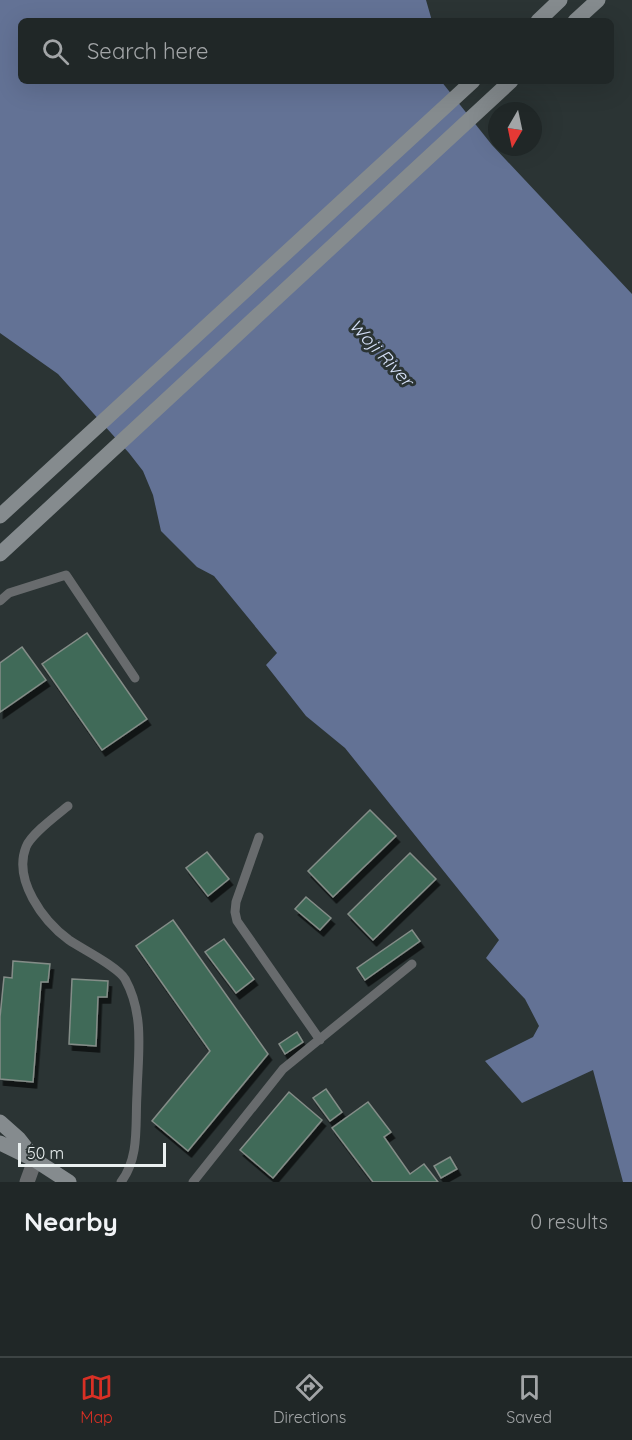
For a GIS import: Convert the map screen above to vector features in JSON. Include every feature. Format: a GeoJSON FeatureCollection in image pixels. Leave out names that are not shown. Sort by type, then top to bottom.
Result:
{"type":"FeatureCollection","features":[{"type":"Feature","properties":{"kind":"main road"},"geometry":{"type":"LineString","coordinates":[[541,18],[560,0]]}},
{"type":"Feature","properties":{"kind":"main road"},"geometry":{"type":"LineString","coordinates":[[578,18],[598,0]]}},
{"type":"Feature","properties":{"kind":"main road"},"geometry":{"type":"LineString","coordinates":[[0,516],[470,84]]}},
{"type":"Feature","properties":{"kind":"main road"},"geometry":{"type":"LineString","coordinates":[[0,554],[508,84]]}},
{"type":"Feature","properties":{"kind":"main road"},"geometry":{"type":"LineString","coordinates":[[0,1122],[18,1138],[35,1160]]}},
{"type":"Feature","properties":{"kind":"main road"},"geometry":{"type":"LineString","coordinates":[[0,1143],[35,1160],[69,1182]]}},
{"type":"Feature","properties":{"kind":"main road"},"geometry":{"type":"LineString","coordinates":[[0,1155],[35,1160]]}},
{"type":"Feature","properties":{"kind":"street"},"geometry":{"type":"LineString","coordinates":[[27,1182],[35,1160]]}},
{"type":"Feature","properties":{"kind":"lane"},"geometry":{"type":"LineString","coordinates":[[0,601],[9,593],[66,576],[135,678]]}},
{"type":"Feature","properties":{"kind":"lane"},"geometry":{"type":"LineString","coordinates":[[68,806],[26,845],[22,864],[26,885],[46,917],[67,938],[123,976],[136,1001],[139,1030],[134,1154],[127,1174],[121,1182]]}},
{"type":"Feature","properties":{"kind":"lane"},"geometry":{"type":"LineString","coordinates":[[259,837],[236,902],[237,921],[320,1040]]}},
{"type":"Feature","properties":{"kind":"lane"},"geometry":{"type":"LineString","coordinates":[[193,1182],[283,1069],[412,964]]}},
{"type":"Feature","properties":{"kind":"water","name":"Woji River"},"geometry":{"type":"Polygon","coordinates":[[[0,0],[426,0],[431,18],[18,18],[18,84],[443,84],[488,140],[488,156],[502,156],[632,294],[632,1182],[623,1182],[593,1070],[522,1103],[485,1061],[533,1037],[539,1026],[525,999],[486,958],[499,940],[345,748],[306,716],[266,665],[277,653],[214,576],[197,567],[161,531],[153,495],[143,471],[58,374],[0,333],[0,0]]]}},
{"type":"Feature","properties":{"kind":"building"},"geometry":{"type":"Polygon","coordinates":[[[87,633],[147,719],[102,750],[42,664],[87,633]]]}},
{"type":"Feature","properties":{"kind":"building"},"geometry":{"type":"Polygon","coordinates":[[[22,647],[46,680],[0,712],[0,663],[22,647]]]}},
{"type":"Feature","properties":{"kind":"building"},"geometry":{"type":"Polygon","coordinates":[[[370,810],[396,836],[333,897],[308,871],[370,810]]]}},
{"type":"Feature","properties":{"kind":"building"},"geometry":{"type":"Polygon","coordinates":[[[207,852],[229,879],[208,896],[186,868],[207,852]]]}},
{"type":"Feature","properties":{"kind":"building"},"geometry":{"type":"Polygon","coordinates":[[[410,853],[436,879],[373,940],[348,914],[410,853]]]}},
{"type":"Feature","properties":{"kind":"building"},"geometry":{"type":"Polygon","coordinates":[[[306,897],[331,918],[320,930],[295,909],[306,897]]]}},
{"type":"Feature","properties":{"kind":"building"},"geometry":{"type":"Polygon","coordinates":[[[173,920],[268,1054],[188,1151],[152,1121],[210,1051],[136,946],[173,920]]]}},
{"type":"Feature","properties":{"kind":"building"},"geometry":{"type":"Polygon","coordinates":[[[412,930],[420,941],[365,980],[357,968],[412,930]]]}},
{"type":"Feature","properties":{"kind":"building"},"geometry":{"type":"Polygon","coordinates":[[[224,939],[254,979],[236,993],[205,952],[224,939]]]}},
{"type":"Feature","properties":{"kind":"building"},"geometry":{"type":"Polygon","coordinates":[[[13,961],[50,964],[48,982],[41,982],[33,1082],[0,1079],[0,1017],[4,977],[12,978],[13,961]]]}},
{"type":"Feature","properties":{"kind":"building"},"geometry":{"type":"Polygon","coordinates":[[[72,979],[108,981],[107,997],[98,997],[96,1046],[69,1044],[72,979]]]}},
{"type":"Feature","properties":{"kind":"building"},"geometry":{"type":"Polygon","coordinates":[[[297,1032],[303,1042],[285,1054],[279,1044],[297,1032]]]}},
{"type":"Feature","properties":{"kind":"building"},"geometry":{"type":"Polygon","coordinates":[[[326,1089],[342,1112],[330,1121],[313,1098],[326,1089]]]}},
{"type":"Feature","properties":{"kind":"building"},"geometry":{"type":"Polygon","coordinates":[[[289,1092],[322,1120],[273,1178],[240,1150],[289,1092]]]}},
{"type":"Feature","properties":{"kind":"building"},"geometry":{"type":"Polygon","coordinates":[[[368,1102],[391,1132],[384,1137],[410,1174],[424,1164],[438,1182],[373,1182],[332,1128],[368,1102]]]}},
{"type":"Feature","properties":{"kind":"building"},"geometry":{"type":"Polygon","coordinates":[[[450,1157],[457,1169],[441,1178],[434,1166],[450,1157]]]}}]}
